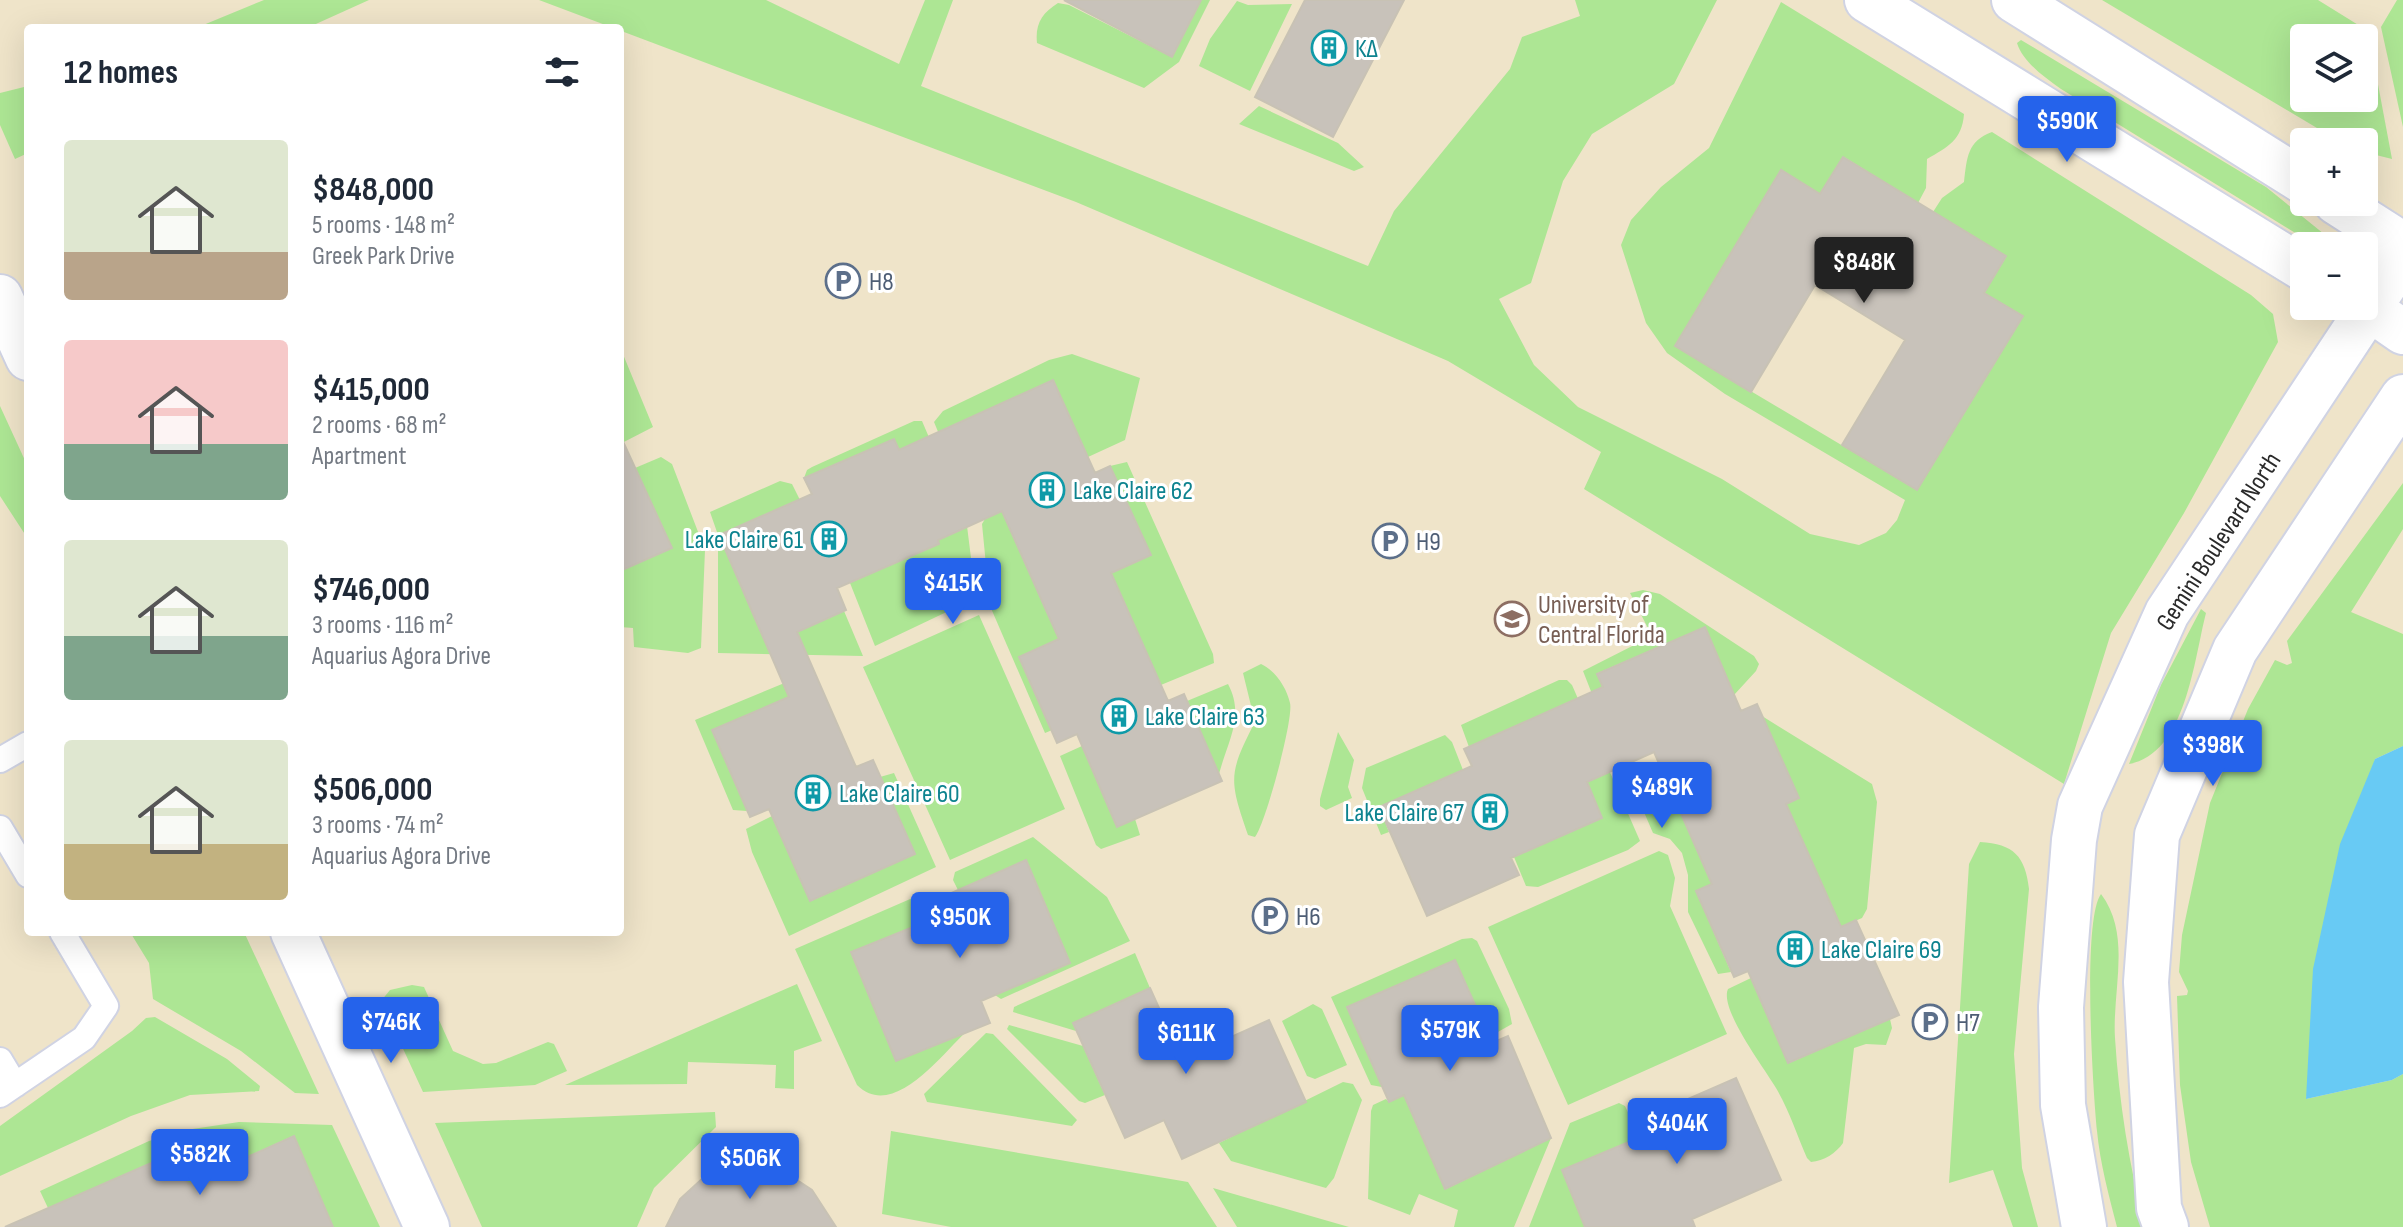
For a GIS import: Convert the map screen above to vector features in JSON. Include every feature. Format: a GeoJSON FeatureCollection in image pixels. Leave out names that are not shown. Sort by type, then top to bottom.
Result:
{"type":"FeatureCollection","features":[{"type":"Feature","properties":{"kind":"street"},"geometry":{"type":"LineString","coordinates":[[1867,0],[2290,260]]}},
{"type":"Feature","properties":{"kind":"street"},"geometry":{"type":"LineString","coordinates":[[2014,0],[2290,173]]}},
{"type":"Feature","properties":{"kind":"street"},"geometry":{"type":"LineString","coordinates":[[2358,216],[2403,245]]}},
{"type":"Feature","properties":{"kind":"street","name":"Gemini Boulevard North"},"geometry":{"type":"LineString","coordinates":[[2084,1227],[2063,1105],[2061,1007],[2074,840],[2080,806],[2167,613],[2379,315],[2403,257]]}},
{"type":"Feature","properties":{"kind":"street"},"geometry":{"type":"LineString","coordinates":[[0,297],[24,349]]}},
{"type":"Feature","properties":{"kind":"street"},"geometry":{"type":"LineString","coordinates":[[2166,1227],[2159,1208],[2146,982],[2157,835],[2235,650],[2403,397]]}},
{"type":"Feature","properties":{"kind":"street"},"geometry":{"type":"LineString","coordinates":[[295,936],[427,1227]]}},
{"type":"Feature","properties":{"kind":"lane"},"geometry":{"type":"LineString","coordinates":[[0,760],[24,746]]}},
{"type":"Feature","properties":{"kind":"lane"},"geometry":{"type":"LineString","coordinates":[[0,828],[24,868]]}},
{"type":"Feature","properties":{"kind":"lane"},"geometry":{"type":"LineString","coordinates":[[0,1060],[8,1090],[84,1038],[106,1006],[64,936]]}},
{"type":"Feature","properties":{"kind":"shaded area","name":"University of Central Florida"},"geometry":{"type":"Polygon","coordinates":[[[0,0],[2403,0],[2403,1227],[0,1227],[0,0]]]}},
{"type":"Feature","properties":{"kind":"green space"},"geometry":{"type":"Polygon","coordinates":[[[264,0],[369,0],[316,24],[206,24],[264,0]]]}},
{"type":"Feature","properties":{"kind":"green space"},"geometry":{"type":"Polygon","coordinates":[[[539,0],[766,0],[899,64],[925,0],[953,0],[921,86],[1368,266],[1394,211],[1510,69],[1522,37],[1580,16],[1575,0],[1717,0],[1674,84],[1592,134],[1563,181],[1531,283],[1499,299],[1534,365],[1578,407],[1722,479],[1810,534],[1859,545],[1886,533],[1897,520],[1905,500],[1725,394],[1667,353],[1646,323],[1621,245],[1631,220],[1661,187],[1709,148],[1781,2],[1964,114],[1963,123],[1953,142],[1927,159],[1926,188],[1918,203],[1844,157],[1820,194],[1781,170],[1675,346],[1917,490],[2022,316],[1984,293],[2006,257],[1933,212],[1942,198],[1964,182],[1973,145],[1992,132],[2251,295],[2273,314],[2278,342],[2184,513],[2111,633],[2064,784],[1584,489],[1601,452],[1448,361],[1076,202],[624,32],[624,24],[603,24],[539,0]]]}},
{"type":"Feature","properties":{"kind":"green space"},"geometry":{"type":"Polygon","coordinates":[[[1201,0],[1210,0],[1179,62],[1144,88],[1037,43],[1041,20],[1058,3],[1069,5],[1172,57],[1201,0]]]}},
{"type":"Feature","properties":{"kind":"green space"},"geometry":{"type":"Polygon","coordinates":[[[2102,0],[2318,0],[2357,24],[2290,24],[2290,112],[2102,0]]]}},
{"type":"Feature","properties":{"kind":"green space"},"geometry":{"type":"Polygon","coordinates":[[[2397,0],[2403,0],[2403,127],[2381,27],[2397,0]]]}},
{"type":"Feature","properties":{"kind":"green space"},"geometry":{"type":"Polygon","coordinates":[[[1237,1],[1248,5],[1292,4],[1250,91],[1199,66],[1210,39],[1237,1]]]}},
{"type":"Feature","properties":{"kind":"green space"},"geometry":{"type":"Polygon","coordinates":[[[2021,40],[2266,187],[2290,206],[2290,216],[2302,216],[2322,232],[2294,232],[2061,89],[2029,63],[2017,43],[2021,40]]]}},
{"type":"Feature","properties":{"kind":"green space"},"geometry":{"type":"Polygon","coordinates":[[[2378,84],[2392,159],[2378,156],[2378,128],[2317,128],[2290,112],[2378,112],[2378,84]]]}},
{"type":"Feature","properties":{"kind":"green space"},"geometry":{"type":"Polygon","coordinates":[[[24,87],[24,155],[15,159],[0,125],[0,93],[24,87]]]}},
{"type":"Feature","properties":{"kind":"green space"},"geometry":{"type":"Polygon","coordinates":[[[1259,106],[1338,143],[1364,167],[1354,171],[1239,124],[1259,106]]]}},
{"type":"Feature","properties":{"kind":"green space"},"geometry":{"type":"Polygon","coordinates":[[[1072,354],[1140,378],[1125,440],[1088,457],[1053,380],[946,429],[958,480],[934,422],[943,411],[1049,360],[1072,354]]]}},
{"type":"Feature","properties":{"kind":"green space"},"geometry":{"type":"Polygon","coordinates":[[[624,357],[653,427],[624,442],[624,357]]]}},
{"type":"Feature","properties":{"kind":"green space"},"geometry":{"type":"Polygon","coordinates":[[[0,406],[24,458],[24,533],[0,496],[0,406]]]}},
{"type":"Feature","properties":{"kind":"green space"},"geometry":{"type":"Polygon","coordinates":[[[914,421],[922,421],[967,526],[976,598],[875,646],[850,583],[939,543],[894,439],[804,478],[812,467],[914,421]]]}},
{"type":"Feature","properties":{"kind":"green space"},"geometry":{"type":"Polygon","coordinates":[[[661,457],[672,464],[705,550],[701,648],[688,653],[634,647],[633,628],[624,627],[624,569],[671,548],[635,468],[661,457]]]}},
{"type":"Feature","properties":{"kind":"green space"},"geometry":{"type":"Polygon","coordinates":[[[1127,462],[1213,654],[1214,663],[1045,733],[990,606],[982,524],[985,519],[1002,511],[1044,603],[1150,555],[1110,466],[1127,462]]]}},
{"type":"Feature","properties":{"kind":"green space"},"geometry":{"type":"Polygon","coordinates":[[[780,481],[792,484],[800,500],[719,536],[767,645],[844,611],[863,656],[718,653],[718,535],[710,512],[780,481]]]}},
{"type":"Feature","properties":{"kind":"green space"},"geometry":{"type":"Polygon","coordinates":[[[2403,483],[2403,529],[2351,612],[2403,634],[2403,746],[2375,759],[2306,1099],[2392,1080],[2403,1074],[2403,1227],[2210,1227],[2191,1162],[2180,1085],[2177,996],[2187,995],[2188,991],[2179,972],[2182,935],[2210,803],[2248,709],[2275,660],[2287,665],[2292,663],[2287,641],[2403,483]]]}},
{"type":"Feature","properties":{"kind":"green space"},"geometry":{"type":"Polygon","coordinates":[[[1643,590],[1660,594],[1754,656],[1759,664],[1734,695],[1705,627],[1598,673],[1632,756],[1616,755],[1583,671],[1652,636],[1630,593],[1643,590]]]}},
{"type":"Feature","properties":{"kind":"green space"},"geometry":{"type":"Polygon","coordinates":[[[2201,609],[2206,613],[2197,655],[2175,724],[2163,743],[2148,757],[2129,764],[2161,685],[2201,609]]]}},
{"type":"Feature","properties":{"kind":"green space"},"geometry":{"type":"Polygon","coordinates":[[[979,615],[1065,809],[950,860],[863,667],[979,615]]]}},
{"type":"Feature","properties":{"kind":"green space"},"geometry":{"type":"Polygon","coordinates":[[[1261,664],[1276,675],[1283,686],[1290,703],[1290,713],[1278,772],[1255,837],[1248,835],[1237,801],[1234,777],[1240,754],[1255,722],[1243,673],[1261,664]]]}},
{"type":"Feature","properties":{"kind":"green space"},"geometry":{"type":"Polygon","coordinates":[[[799,677],[816,685],[713,730],[747,811],[733,810],[695,720],[799,677]]]}},
{"type":"Feature","properties":{"kind":"green space"},"geometry":{"type":"Polygon","coordinates":[[[1559,680],[1567,680],[1572,685],[1640,841],[1628,850],[1538,887],[1526,886],[1514,857],[1602,817],[1554,709],[1469,747],[1461,725],[1559,680]]]}},
{"type":"Feature","properties":{"kind":"green space"},"geometry":{"type":"Polygon","coordinates":[[[1228,684],[1233,696],[1235,718],[1219,774],[1187,701],[1228,684]]]}},
{"type":"Feature","properties":{"kind":"green space"},"geometry":{"type":"Polygon","coordinates":[[[1762,716],[1872,784],[1877,802],[1867,909],[1862,918],[1841,927],[1803,844],[1696,891],[1731,972],[1718,974],[1688,912],[1688,875],[1682,853],[1670,839],[1653,833],[1628,775],[1659,763],[1696,844],[1799,798],[1762,716]]]}},
{"type":"Feature","properties":{"kind":"green space"},"geometry":{"type":"Polygon","coordinates":[[[1338,732],[1354,760],[1348,787],[1352,798],[1326,810],[1320,806],[1320,799],[1338,732]]]}},
{"type":"Feature","properties":{"kind":"green space"},"geometry":{"type":"Polygon","coordinates":[[[1445,735],[1452,742],[1463,770],[1379,807],[1389,832],[1381,835],[1362,788],[1366,768],[1445,735]]]}},
{"type":"Feature","properties":{"kind":"green space"},"geometry":{"type":"Polygon","coordinates":[[[1082,746],[1117,827],[1135,819],[1140,835],[1101,849],[1096,845],[1060,756],[1082,746]]]}},
{"type":"Feature","properties":{"kind":"green space"},"geometry":{"type":"Polygon","coordinates":[[[894,773],[936,867],[789,936],[752,852],[746,829],[772,816],[811,901],[915,854],[880,777],[894,773]]]}},
{"type":"Feature","properties":{"kind":"green space"},"geometry":{"type":"Polygon","coordinates":[[[1033,837],[1107,897],[1130,941],[1001,999],[995,995],[1070,962],[1026,861],[958,890],[953,880],[955,872],[1033,837]]]}},
{"type":"Feature","properties":{"kind":"green space"},"geometry":{"type":"Polygon","coordinates":[[[1980,842],[2001,846],[2016,854],[2024,868],[2029,889],[2014,1054],[2022,1168],[2038,1227],[2013,1227],[1993,1170],[1949,1183],[1969,864],[1980,842]]]}},
{"type":"Feature","properties":{"kind":"green space"},"geometry":{"type":"Polygon","coordinates":[[[1659,851],[1668,855],[1675,878],[1670,906],[1727,1034],[1568,1105],[1488,927],[1659,851]]]}},
{"type":"Feature","properties":{"kind":"green space"},"geometry":{"type":"Polygon","coordinates":[[[924,893],[938,917],[851,953],[896,1061],[966,1032],[930,1068],[901,1090],[886,1095],[871,1094],[857,1085],[795,949],[924,893]]]}},
{"type":"Feature","properties":{"kind":"green space"},"geometry":{"type":"Polygon","coordinates":[[[2101,894],[2116,927],[2117,1062],[2122,1110],[2145,1227],[2117,1227],[2098,1143],[2091,1046],[2090,970],[2095,910],[2101,894]]]}},
{"type":"Feature","properties":{"kind":"green space"},"geometry":{"type":"Polygon","coordinates":[[[132,936],[246,936],[319,1094],[295,1093],[241,1051],[153,999],[149,963],[132,936]]]}},
{"type":"Feature","properties":{"kind":"green space"},"geometry":{"type":"Polygon","coordinates":[[[1462,939],[1477,941],[1509,1009],[1512,1024],[1489,1037],[1455,960],[1348,1007],[1382,1087],[1371,1085],[1331,997],[1462,939]]]}},
{"type":"Feature","properties":{"kind":"green space"},"geometry":{"type":"Polygon","coordinates":[[[1135,953],[1150,988],[1073,1023],[1076,1031],[1013,1012],[1014,1007],[1135,953]]]}},
{"type":"Feature","properties":{"kind":"green space"},"geometry":{"type":"Polygon","coordinates":[[[1751,978],[1789,1063],[1890,1019],[1892,1028],[1886,1045],[1866,1044],[1854,1048],[1843,1143],[1820,1160],[1811,1162],[1807,1158],[1781,1096],[1744,1039],[1730,1010],[1728,989],[1751,978]]]}},
{"type":"Feature","properties":{"kind":"green space"},"geometry":{"type":"Polygon","coordinates":[[[797,984],[822,1041],[794,1051],[794,1089],[775,1088],[776,1065],[688,1062],[687,1084],[565,1085],[797,984]]]}},
{"type":"Feature","properties":{"kind":"green space"},"geometry":{"type":"Polygon","coordinates":[[[412,985],[424,987],[453,1051],[483,1064],[496,1063],[548,1042],[554,1044],[567,1071],[535,1085],[423,1092],[381,1001],[390,990],[412,985]]]}},
{"type":"Feature","properties":{"kind":"green space"},"geometry":{"type":"Polygon","coordinates":[[[1313,1004],[1322,1009],[1347,1065],[1315,1079],[1307,1076],[1282,1021],[1313,1004]]]}},
{"type":"Feature","properties":{"kind":"green space"},"geometry":{"type":"Polygon","coordinates":[[[155,1017],[227,1059],[260,1086],[259,1091],[190,1095],[131,1116],[0,1176],[0,1126],[146,1018],[155,1017]]]}},
{"type":"Feature","properties":{"kind":"green space"},"geometry":{"type":"Polygon","coordinates":[[[1009,1025],[1083,1046],[1105,1095],[1085,1103],[1079,1101],[1007,1029],[1009,1025]]]}},
{"type":"Feature","properties":{"kind":"green space"},"geometry":{"type":"Polygon","coordinates":[[[986,1033],[993,1034],[1077,1120],[1072,1126],[927,1102],[924,1094],[986,1033]]]}},
{"type":"Feature","properties":{"kind":"green space"},"geometry":{"type":"Polygon","coordinates":[[[1343,1082],[1353,1084],[1362,1100],[1334,1178],[1326,1188],[1231,1161],[1219,1143],[1343,1082]]]}},
{"type":"Feature","properties":{"kind":"green space"},"geometry":{"type":"Polygon","coordinates":[[[1404,1095],[1446,1189],[1551,1138],[1514,1227],[1454,1227],[1458,1210],[1419,1194],[1410,1215],[1368,1199],[1373,1105],[1404,1095]]]}},
{"type":"Feature","properties":{"kind":"green space"},"geometry":{"type":"Polygon","coordinates":[[[1619,1103],[1625,1106],[1640,1138],[1562,1170],[1585,1227],[1529,1227],[1570,1123],[1619,1103]]]}},
{"type":"Feature","properties":{"kind":"green space"},"geometry":{"type":"Polygon","coordinates":[[[715,1112],[716,1127],[654,1188],[637,1227],[482,1227],[435,1123],[715,1112]]]}},
{"type":"Feature","properties":{"kind":"green space"},"geometry":{"type":"Polygon","coordinates":[[[239,1122],[332,1125],[380,1227],[333,1227],[293,1136],[188,1184],[174,1153],[48,1208],[40,1191],[149,1141],[186,1130],[239,1122]]]}},
{"type":"Feature","properties":{"kind":"green space"},"geometry":{"type":"Polygon","coordinates":[[[891,1131],[1188,1182],[1217,1227],[951,1227],[882,1214],[891,1131]]]}},
{"type":"Feature","properties":{"kind":"green space"},"geometry":{"type":"Polygon","coordinates":[[[1213,1188],[1349,1227],[1237,1227],[1213,1188]]]}},
{"type":"Feature","properties":{"kind":"water"},"geometry":{"type":"Polygon","coordinates":[[[2403,746],[2403,1074],[2392,1080],[2306,1099],[2313,969],[2340,844],[2375,759],[2403,746]]]}},
{"type":"Feature","properties":{"kind":"building"},"geometry":{"type":"Polygon","coordinates":[[[1064,0],[1201,0],[1172,57],[1064,0]]]}},
{"type":"Feature","properties":{"kind":"building","name":"ΚΔ"},"geometry":{"type":"Polygon","coordinates":[[[1305,0],[1404,0],[1333,137],[1255,97],[1305,0]]]}},
{"type":"Feature","properties":{"kind":"building"},"geometry":{"type":"Polygon","coordinates":[[[1843,157],[2006,256],[1984,293],[2023,316],[1917,490],[1842,445],[1905,340],[1815,285],[1751,392],[1675,346],[1781,170],[1820,194],[1843,157]]]}},
{"type":"Feature","properties":{"kind":"building"},"geometry":{"type":"Polygon","coordinates":[[[1053,380],[1095,473],[1110,466],[1151,555],[1111,573],[1168,701],[1184,694],[1222,781],[1117,827],[1077,734],[1057,743],[1019,657],[1059,639],[1002,511],[938,540],[939,544],[837,588],[846,610],[797,632],[856,767],[873,760],[915,854],[810,901],[769,809],[750,817],[712,730],[789,697],[719,535],[812,494],[804,478],[894,439],[899,450],[1053,380]]]}},
{"type":"Feature","properties":{"kind":"building"},"geometry":{"type":"Polygon","coordinates":[[[624,444],[672,548],[624,569],[624,444]]]}},
{"type":"Feature","properties":{"kind":"building"},"geometry":{"type":"Polygon","coordinates":[[[1705,627],[1741,711],[1757,704],[1799,798],[1786,804],[1841,927],[1856,920],[1899,1015],[1788,1063],[1748,971],[1734,977],[1696,891],[1712,884],[1654,752],[1587,782],[1602,818],[1511,858],[1519,875],[1427,916],[1379,807],[1472,766],[1464,749],[1603,687],[1597,674],[1705,627]]]}},
{"type":"Feature","properties":{"kind":"building"},"geometry":{"type":"Polygon","coordinates":[[[1026,860],[1070,963],[981,1001],[990,1023],[896,1061],[851,952],[938,917],[931,902],[1026,860]]]}},
{"type":"Feature","properties":{"kind":"building"},"geometry":{"type":"Polygon","coordinates":[[[1455,960],[1492,1043],[1508,1036],[1551,1138],[1445,1189],[1404,1095],[1389,1102],[1347,1007],[1455,960]]]}},
{"type":"Feature","properties":{"kind":"building"},"geometry":{"type":"Polygon","coordinates":[[[1150,988],[1182,1059],[1269,1020],[1306,1102],[1182,1159],[1164,1120],[1125,1138],[1073,1023],[1150,988]]]}},
{"type":"Feature","properties":{"kind":"building"},"geometry":{"type":"Polygon","coordinates":[[[1736,1078],[1781,1180],[1692,1219],[1695,1227],[1585,1227],[1562,1170],[1648,1134],[1642,1119],[1736,1078]]]}},
{"type":"Feature","properties":{"kind":"building"},"geometry":{"type":"Polygon","coordinates":[[[294,1136],[333,1227],[5,1227],[174,1153],[188,1184],[294,1136]]]}},
{"type":"Feature","properties":{"kind":"building"},"geometry":{"type":"Polygon","coordinates":[[[757,1164],[780,1169],[812,1190],[836,1227],[666,1227],[680,1199],[704,1177],[734,1165],[757,1164]]]}},
{"type":"Feature","properties":{"kind":"place","name":"ΚΔ"},"geometry":{"type":"Point","coordinates":[1329,48]}},
{"type":"Feature","properties":{"kind":"place","name":"H8"},"geometry":{"type":"Point","coordinates":[843,281]}},
{"type":"Feature","properties":{"kind":"place","name":"Lake Claire 62"},"geometry":{"type":"Point","coordinates":[1047,490]}},
{"type":"Feature","properties":{"kind":"place","name":"Lake Claire 61"},"geometry":{"type":"Point","coordinates":[829,539]}},
{"type":"Feature","properties":{"kind":"place","name":"H9"},"geometry":{"type":"Point","coordinates":[1390,541]}},
{"type":"Feature","properties":{"kind":"place","name":"University of Central Florida"},"geometry":{"type":"Point","coordinates":[1512,619]}},
{"type":"Feature","properties":{"kind":"place","name":"Lake Claire 63"},"geometry":{"type":"Point","coordinates":[1119,716]}},
{"type":"Feature","properties":{"kind":"place","name":"Lake Claire 60"},"geometry":{"type":"Point","coordinates":[813,793]}},
{"type":"Feature","properties":{"kind":"place","name":"Lake Claire 67"},"geometry":{"type":"Point","coordinates":[1490,812]}},
{"type":"Feature","properties":{"kind":"place","name":"H6"},"geometry":{"type":"Point","coordinates":[1270,916]}},
{"type":"Feature","properties":{"kind":"place","name":"Lake Claire 69"},"geometry":{"type":"Point","coordinates":[1795,949]}},
{"type":"Feature","properties":{"kind":"place","name":"H7"},"geometry":{"type":"Point","coordinates":[1930,1022]}}]}
